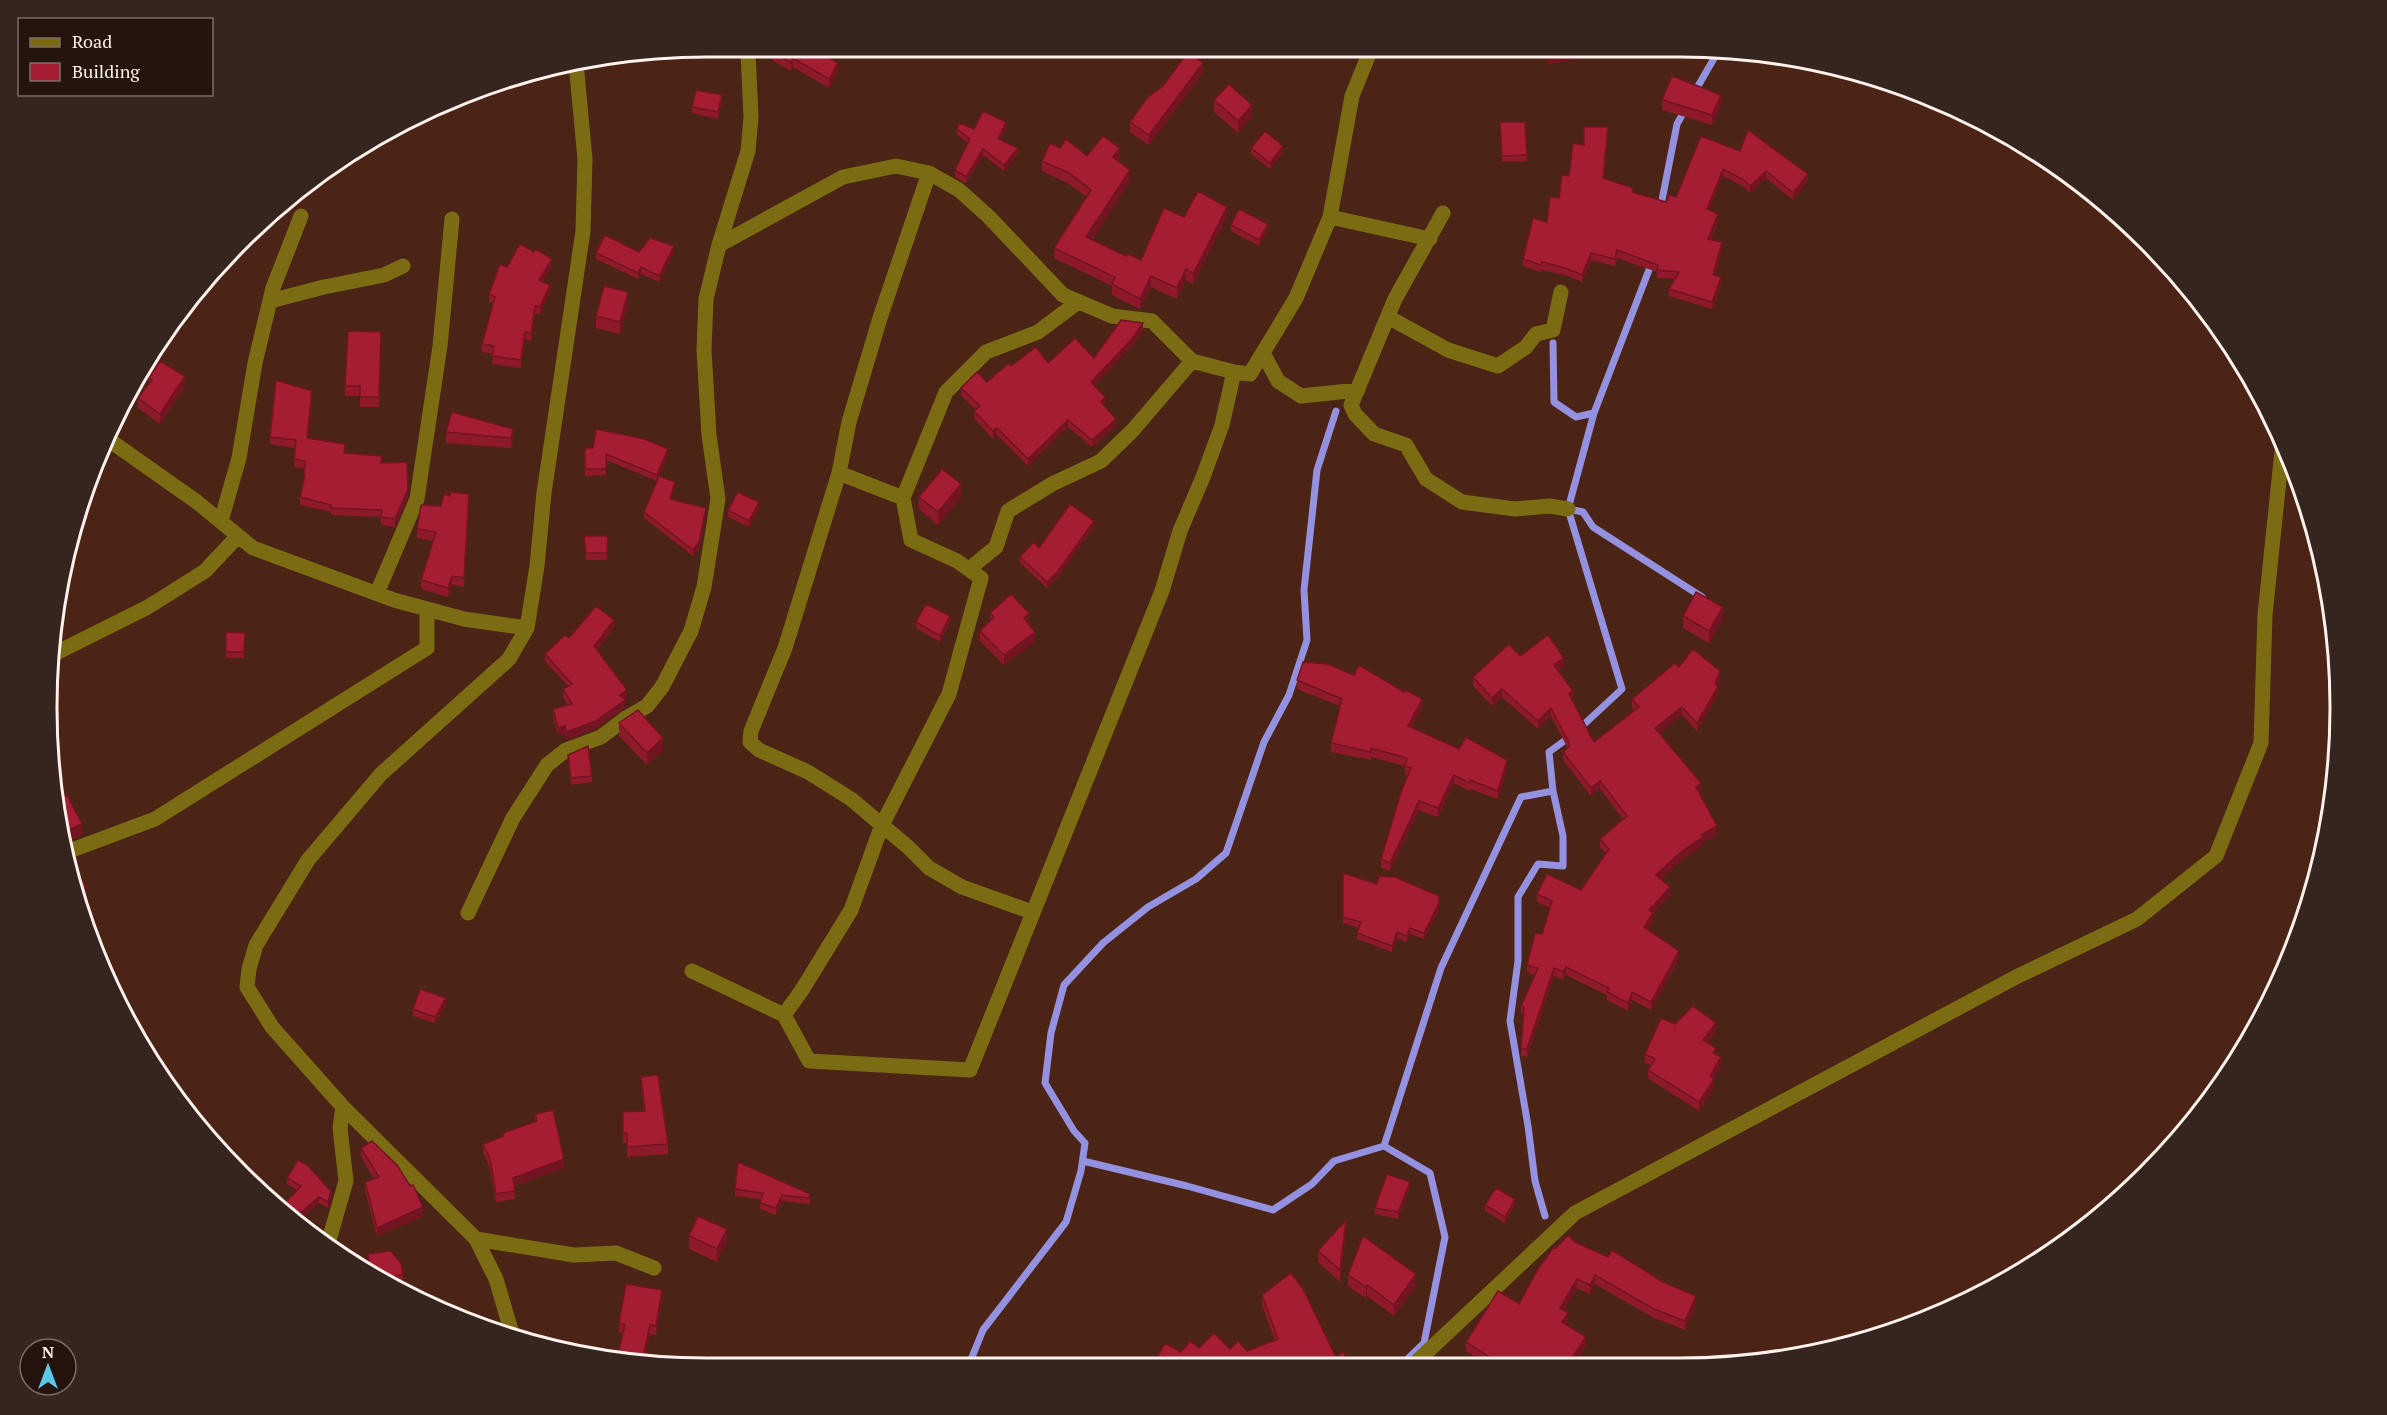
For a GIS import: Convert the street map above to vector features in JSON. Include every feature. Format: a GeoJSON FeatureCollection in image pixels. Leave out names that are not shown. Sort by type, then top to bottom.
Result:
{"type":"FeatureCollection","features":[{"type":"Feature","properties":{"kind":"street"},"geometry":{"type":"LineString","coordinates":[[468,913],[513,818],[547,765],[566,750],[601,737],[647,706],[662,687],[691,632],[704,587],[718,499],[709,435],[704,350],[706,299],[719,245],[748,151],[751,117],[748,57]]}},
{"type":"Feature","properties":{"kind":"street"},"geometry":{"type":"LineString","coordinates":[[719,245],[843,177],[896,166],[929,173],[959,190],[989,217],[1063,295],[1112,316],[1152,321],[1192,361],[1250,374],[1296,298],[1330,217],[1352,96],[1368,57]]}},
{"type":"Feature","properties":{"kind":"street"},"geometry":{"type":"LineString","coordinates":[[510,1327],[496,1279],[476,1239],[344,1107],[272,1027],[247,987],[249,969],[256,945],[309,860],[381,774],[509,659],[527,628],[537,566],[544,493],[583,231],[585,159],[577,70]]}},
{"type":"Feature","properties":{"kind":"street"},"geometry":{"type":"LineString","coordinates":[[929,173],[880,318],[852,411],[839,473],[785,648],[751,730],[750,742],[759,750],[808,772],[851,799],[908,847],[929,868],[962,887],[1032,912]]}},
{"type":"Feature","properties":{"kind":"street"},"geometry":{"type":"LineString","coordinates":[[1443,213],[1395,299],[1351,405],[1355,414],[1374,434],[1406,445],[1426,479],[1462,502],[1515,509],[1550,506],[1568,509]]}},
{"type":"Feature","properties":{"kind":"street"},"geometry":{"type":"LineString","coordinates":[[221,521],[239,458],[255,363],[273,288],[301,216]]}},
{"type":"Feature","properties":{"kind":"street"},"geometry":{"type":"LineString","coordinates":[[1330,217],[1430,239]]}},
{"type":"Feature","properties":{"kind":"street"},"geometry":{"type":"LineString","coordinates":[[377,593],[417,499],[440,346],[452,219]]}},
{"type":"Feature","properties":{"kind":"street"},"geometry":{"type":"LineString","coordinates":[[270,301],[384,275],[403,266]]}},
{"type":"Feature","properties":{"kind":"street"},"geometry":{"type":"LineString","coordinates":[[1388,317],[1448,350],[1498,366],[1526,347],[1536,334],[1553,330],[1561,292]]}},
{"type":"Feature","properties":{"kind":"street"},"geometry":{"type":"LineString","coordinates":[[784,1015],[851,910],[882,825],[949,694],[981,578],[957,561],[911,540],[903,498],[946,393],[986,352],[1038,332],[1078,302]]}},
{"type":"Feature","properties":{"kind":"street"},"geometry":{"type":"LineString","coordinates":[[1263,353],[1278,381],[1301,396],[1358,390]]}},
{"type":"Feature","properties":{"kind":"street"},"geometry":{"type":"LineString","coordinates":[[969,569],[996,547],[1008,511],[1052,484],[1101,461],[1133,430],[1192,361]]}},
{"type":"Feature","properties":{"kind":"street"},"geometry":{"type":"LineString","coordinates":[[692,971],[784,1015],[809,1061],[970,1070],[1162,591],[1180,531],[1222,425],[1234,372]]}},
{"type":"Feature","properties":{"kind":"street"},"geometry":{"type":"LineString","coordinates":[[114,443],[221,521],[253,548],[427,609],[464,619],[527,628]]}},
{"type":"Feature","properties":{"kind":"street"},"geometry":{"type":"LineString","coordinates":[[1421,1358],[1575,1213],[2016,977],[2137,919],[2216,856],[2261,743],[2265,615],[2281,461]]}},
{"type":"Feature","properties":{"kind":"street"},"geometry":{"type":"LineString","coordinates":[[839,473],[903,498]]}},
{"type":"Feature","properties":{"kind":"street"},"geometry":{"type":"LineString","coordinates":[[60,651],[148,606],[205,571],[238,536]]}},
{"type":"Feature","properties":{"kind":"street"},"geometry":{"type":"LineString","coordinates":[[73,851],[155,819],[427,648],[427,609]]}},
{"type":"Feature","properties":{"kind":"street"},"geometry":{"type":"LineString","coordinates":[[330,1237],[346,1181],[340,1128],[344,1107]]}},
{"type":"Feature","properties":{"kind":"street"},"geometry":{"type":"LineString","coordinates":[[476,1239],[574,1255],[616,1253],[654,1268]]}},
{"type":"Feature","properties":{"kind":"building"},"geometry":{"type":"Polygon","coordinates":[[[781,57],[828,57],[838,63],[829,79],[793,58],[791,63],[781,57]]]}},
{"type":"Feature","properties":{"kind":"building"},"geometry":{"type":"Polygon","coordinates":[[[1184,57],[1195,57],[1203,63],[1149,135],[1130,122],[1147,98],[1163,86],[1184,57]]]}},
{"type":"Feature","properties":{"kind":"building"},"geometry":{"type":"Polygon","coordinates":[[[1672,76],[1721,95],[1712,115],[1662,100],[1672,76]]]}},
{"type":"Feature","properties":{"kind":"building"},"geometry":{"type":"Polygon","coordinates":[[[1229,84],[1252,105],[1238,121],[1214,100],[1229,84]]]}},
{"type":"Feature","properties":{"kind":"building"},"geometry":{"type":"Polygon","coordinates":[[[696,90],[722,95],[718,112],[692,107],[696,90]]]}},
{"type":"Feature","properties":{"kind":"building"},"geometry":{"type":"Polygon","coordinates":[[[983,111],[1006,122],[998,139],[1018,148],[1004,165],[983,149],[966,177],[955,170],[970,139],[957,129],[960,123],[974,129],[983,111]]]}},
{"type":"Feature","properties":{"kind":"building"},"geometry":{"type":"Polygon","coordinates":[[[1500,122],[1525,122],[1527,155],[1502,156],[1500,122]]]}},
{"type":"Feature","properties":{"kind":"building"},"geometry":{"type":"Polygon","coordinates":[[[1584,127],[1608,127],[1603,178],[1633,188],[1632,192],[1666,202],[1669,195],[1676,197],[1701,136],[1740,151],[1748,130],[1808,174],[1793,193],[1766,171],[1750,186],[1744,180],[1723,169],[1707,209],[1718,214],[1708,239],[1722,242],[1713,275],[1721,277],[1712,302],[1669,289],[1679,272],[1657,270],[1658,265],[1617,250],[1615,259],[1591,253],[1582,275],[1568,269],[1542,262],[1541,265],[1523,259],[1533,218],[1547,222],[1550,197],[1559,198],[1562,175],[1569,176],[1573,143],[1584,145],[1584,127]]]}},
{"type":"Feature","properties":{"kind":"building"},"geometry":{"type":"Polygon","coordinates":[[[1265,131],[1283,146],[1270,163],[1251,148],[1265,131]]]}},
{"type":"Feature","properties":{"kind":"building"},"geometry":{"type":"Polygon","coordinates":[[[1103,136],[1120,148],[1113,157],[1130,170],[1086,237],[1126,256],[1128,254],[1141,260],[1164,208],[1184,217],[1198,191],[1227,207],[1193,274],[1186,269],[1177,288],[1151,276],[1140,299],[1112,284],[1115,277],[1054,248],[1091,190],[1069,173],[1042,161],[1050,143],[1060,148],[1066,139],[1087,156],[1103,136]]]}},
{"type":"Feature","properties":{"kind":"building"},"geometry":{"type":"Polygon","coordinates":[[[1239,209],[1268,224],[1259,240],[1231,225],[1239,209]]]}},
{"type":"Feature","properties":{"kind":"building"},"geometry":{"type":"Polygon","coordinates":[[[605,235],[639,252],[650,238],[674,246],[659,276],[641,267],[638,273],[596,253],[605,235]]]}},
{"type":"Feature","properties":{"kind":"building"},"geometry":{"type":"Polygon","coordinates":[[[520,244],[534,252],[536,249],[552,259],[539,280],[550,285],[540,307],[535,306],[531,333],[525,332],[521,360],[492,356],[494,346],[482,344],[495,297],[489,294],[500,264],[507,267],[520,244]]]}},
{"type":"Feature","properties":{"kind":"building"},"geometry":{"type":"Polygon","coordinates":[[[604,286],[628,292],[620,322],[596,316],[604,286]]]}},
{"type":"Feature","properties":{"kind":"building"},"geometry":{"type":"Polygon","coordinates":[[[1121,320],[1143,323],[1131,340],[1091,382],[1105,397],[1101,402],[1116,419],[1092,440],[1068,420],[1028,459],[997,428],[993,431],[974,411],[980,406],[961,388],[977,372],[987,382],[1009,363],[1011,366],[1036,347],[1048,363],[1075,338],[1094,358],[1121,320]]]}},
{"type":"Feature","properties":{"kind":"building"},"geometry":{"type":"Polygon","coordinates":[[[348,331],[381,332],[379,397],[360,397],[360,386],[345,386],[348,331]]]}},
{"type":"Feature","properties":{"kind":"building"},"geometry":{"type":"Polygon","coordinates":[[[160,361],[185,376],[160,414],[138,398],[152,380],[149,378],[160,361]]]}},
{"type":"Feature","properties":{"kind":"building"},"geometry":{"type":"Polygon","coordinates":[[[276,380],[312,391],[307,438],[345,444],[344,453],[382,456],[381,463],[407,462],[408,489],[395,519],[381,517],[382,510],[331,508],[331,505],[300,497],[305,475],[305,461],[294,459],[296,440],[270,437],[276,380]]]}},
{"type":"Feature","properties":{"kind":"building"},"geometry":{"type":"Polygon","coordinates":[[[452,412],[513,429],[511,438],[446,432],[452,412]]]}},
{"type":"Feature","properties":{"kind":"building"},"geometry":{"type":"Polygon","coordinates":[[[596,429],[644,439],[668,449],[657,475],[606,454],[606,469],[585,469],[585,448],[593,448],[596,429]]]}},
{"type":"Feature","properties":{"kind":"building"},"geometry":{"type":"Polygon","coordinates":[[[942,469],[961,484],[938,512],[919,497],[942,469]]]}},
{"type":"Feature","properties":{"kind":"building"},"geometry":{"type":"Polygon","coordinates":[[[659,476],[675,482],[670,499],[706,508],[699,542],[693,550],[644,512],[659,476]]]}},
{"type":"Feature","properties":{"kind":"building"},"geometry":{"type":"Polygon","coordinates":[[[450,492],[469,494],[464,578],[452,576],[448,588],[421,580],[436,532],[417,529],[421,505],[441,506],[444,494],[450,496],[450,492]]]}},
{"type":"Feature","properties":{"kind":"building"},"geometry":{"type":"Polygon","coordinates":[[[738,492],[759,502],[749,521],[728,510],[738,492]]]}},
{"type":"Feature","properties":{"kind":"building"},"geometry":{"type":"Polygon","coordinates":[[[1070,504],[1094,521],[1058,571],[1047,582],[1020,557],[1034,542],[1039,548],[1070,504]]]}},
{"type":"Feature","properties":{"kind":"building"},"geometry":{"type":"Polygon","coordinates":[[[584,536],[608,536],[607,553],[586,553],[584,536]]]}},
{"type":"Feature","properties":{"kind":"building"},"geometry":{"type":"Polygon","coordinates":[[[1696,592],[1723,607],[1709,631],[1683,616],[1696,592]]]}},
{"type":"Feature","properties":{"kind":"building"},"geometry":{"type":"Polygon","coordinates":[[[1011,594],[1029,613],[1024,618],[1035,632],[1004,655],[980,631],[994,617],[990,613],[1011,594]]]}},
{"type":"Feature","properties":{"kind":"building"},"geometry":{"type":"Polygon","coordinates":[[[926,604],[950,616],[940,636],[916,622],[926,604]]]}},
{"type":"Feature","properties":{"kind":"building"},"geometry":{"type":"Polygon","coordinates":[[[596,606],[614,620],[594,646],[627,690],[620,695],[625,700],[596,721],[566,732],[565,726],[558,728],[553,709],[572,704],[563,689],[572,684],[545,654],[565,635],[569,638],[596,606]]]}},
{"type":"Feature","properties":{"kind":"building"},"geometry":{"type":"Polygon","coordinates":[[[226,632],[245,633],[244,652],[226,652],[226,632]]]}},
{"type":"Feature","properties":{"kind":"building"},"geometry":{"type":"Polygon","coordinates":[[[1548,635],[1564,658],[1554,665],[1573,691],[1569,694],[1594,742],[1639,707],[1632,699],[1675,663],[1679,667],[1693,649],[1720,671],[1715,684],[1718,686],[1697,723],[1682,707],[1655,728],[1701,783],[1696,787],[1717,826],[1701,835],[1703,837],[1682,851],[1656,875],[1670,887],[1649,910],[1653,913],[1644,927],[1679,951],[1651,1002],[1632,992],[1628,1003],[1607,992],[1609,988],[1566,967],[1563,972],[1554,968],[1527,1049],[1521,1048],[1524,1007],[1521,1006],[1538,968],[1527,965],[1535,933],[1542,934],[1552,901],[1537,894],[1547,874],[1581,890],[1609,849],[1600,839],[1627,816],[1600,781],[1591,788],[1563,752],[1570,745],[1551,708],[1538,721],[1502,689],[1492,698],[1473,677],[1509,644],[1520,656],[1548,635]]]}},
{"type":"Feature","properties":{"kind":"building"},"geometry":{"type":"Polygon","coordinates":[[[1303,662],[1327,664],[1354,675],[1359,665],[1404,692],[1405,690],[1422,699],[1408,726],[1459,749],[1466,737],[1507,760],[1498,791],[1470,780],[1469,783],[1454,775],[1438,808],[1419,801],[1390,863],[1381,859],[1401,792],[1411,768],[1405,766],[1407,758],[1371,748],[1371,752],[1331,743],[1342,699],[1297,680],[1303,662]]]}},
{"type":"Feature","properties":{"kind":"building"},"geometry":{"type":"Polygon","coordinates":[[[638,710],[663,738],[647,753],[619,723],[638,710]]]}},
{"type":"Feature","properties":{"kind":"building"},"geometry":{"type":"Polygon","coordinates":[[[588,746],[592,776],[571,778],[568,755],[588,746]]]}},
{"type":"Feature","properties":{"kind":"building"},"geometry":{"type":"Polygon","coordinates":[[[63,793],[65,796],[67,795],[82,824],[68,830],[63,793]]]}},
{"type":"Feature","properties":{"kind":"building"},"geometry":{"type":"Polygon","coordinates":[[[1343,873],[1377,884],[1379,876],[1395,877],[1439,896],[1439,903],[1424,933],[1410,928],[1407,936],[1397,932],[1392,946],[1357,933],[1361,922],[1343,917],[1343,873]]]}},
{"type":"Feature","properties":{"kind":"building"},"geometry":{"type":"Polygon","coordinates":[[[79,876],[86,886],[83,888],[79,876]]]}},
{"type":"Feature","properties":{"kind":"building"},"geometry":{"type":"Polygon","coordinates":[[[420,989],[446,998],[435,1017],[413,1009],[420,989]]]}},
{"type":"Feature","properties":{"kind":"building"},"geometry":{"type":"Polygon","coordinates":[[[1693,1006],[1716,1023],[1703,1040],[1716,1048],[1713,1053],[1721,1057],[1710,1076],[1714,1079],[1699,1102],[1648,1070],[1655,1059],[1645,1054],[1661,1018],[1675,1024],[1693,1006]]]}},
{"type":"Feature","properties":{"kind":"building"},"geometry":{"type":"Polygon","coordinates":[[[658,1075],[668,1144],[627,1147],[627,1133],[623,1133],[623,1112],[645,1111],[641,1077],[658,1075]]]}},
{"type":"Feature","properties":{"kind":"building"},"geometry":{"type":"Polygon","coordinates":[[[553,1110],[564,1159],[513,1178],[515,1191],[496,1194],[490,1159],[483,1144],[504,1136],[503,1133],[537,1121],[535,1114],[553,1110]]]}},
{"type":"Feature","properties":{"kind":"building"},"geometry":{"type":"Polygon","coordinates":[[[372,1141],[397,1165],[410,1186],[413,1185],[423,1207],[377,1228],[365,1182],[379,1177],[361,1148],[372,1141]]]}},
{"type":"Feature","properties":{"kind":"building"},"geometry":{"type":"Polygon","coordinates":[[[298,1160],[307,1165],[331,1191],[328,1202],[319,1197],[299,1214],[286,1202],[301,1186],[287,1178],[298,1160]]]}},
{"type":"Feature","properties":{"kind":"building"},"geometry":{"type":"Polygon","coordinates":[[[738,1162],[810,1194],[809,1198],[782,1195],[776,1208],[760,1203],[763,1193],[735,1189],[738,1162]]]}},
{"type":"Feature","properties":{"kind":"building"},"geometry":{"type":"Polygon","coordinates":[[[1387,1174],[1410,1182],[1398,1212],[1375,1208],[1387,1174]]]}},
{"type":"Feature","properties":{"kind":"building"},"geometry":{"type":"Polygon","coordinates":[[[1496,1188],[1515,1199],[1505,1217],[1485,1205],[1496,1188]]]}},
{"type":"Feature","properties":{"kind":"building"},"geometry":{"type":"Polygon","coordinates":[[[698,1216],[727,1229],[717,1249],[689,1236],[698,1216]]]}},
{"type":"Feature","properties":{"kind":"building"},"geometry":{"type":"Polygon","coordinates":[[[1346,1220],[1340,1270],[1318,1251],[1346,1220]]]}},
{"type":"Feature","properties":{"kind":"building"},"geometry":{"type":"Polygon","coordinates":[[[1568,1235],[1575,1242],[1608,1257],[1612,1250],[1661,1281],[1696,1296],[1685,1321],[1654,1309],[1595,1275],[1590,1285],[1577,1279],[1560,1308],[1568,1313],[1562,1322],[1586,1337],[1572,1358],[1491,1358],[1466,1342],[1498,1291],[1519,1304],[1538,1269],[1554,1247],[1556,1248],[1568,1235]]]}},
{"type":"Feature","properties":{"kind":"building"},"geometry":{"type":"Polygon","coordinates":[[[1363,1236],[1416,1274],[1394,1305],[1367,1285],[1366,1287],[1348,1275],[1363,1236]]]}},
{"type":"Feature","properties":{"kind":"building"},"geometry":{"type":"Polygon","coordinates":[[[391,1251],[401,1263],[403,1275],[392,1277],[382,1271],[366,1261],[369,1260],[368,1254],[391,1251]]]}},
{"type":"Feature","properties":{"kind":"building"},"geometry":{"type":"Polygon","coordinates":[[[1291,1273],[1303,1289],[1336,1357],[1343,1352],[1347,1358],[1157,1358],[1165,1343],[1181,1352],[1190,1341],[1199,1348],[1214,1333],[1230,1349],[1238,1341],[1247,1351],[1278,1339],[1262,1295],[1291,1273]]]}},
{"type":"Feature","properties":{"kind":"building"},"geometry":{"type":"Polygon","coordinates":[[[626,1284],[662,1290],[656,1326],[650,1325],[644,1354],[619,1351],[625,1324],[619,1323],[626,1284]]]}},
{"type":"Feature","properties":{"kind":"waterway"},"geometry":{"type":"LineString","coordinates":[[1694,93],[1714,58]]}},
{"type":"Feature","properties":{"kind":"waterway"},"geometry":{"type":"LineString","coordinates":[[1660,210],[1677,124],[1686,108]]}},
{"type":"Feature","properties":{"kind":"waterway"},"geometry":{"type":"LineString","coordinates":[[1579,729],[1622,689],[1568,509],[1594,413],[1652,262]]}},
{"type":"Feature","properties":{"kind":"waterway"},"geometry":{"type":"LineString","coordinates":[[1553,343],[1554,402],[1576,417],[1594,413]]}},
{"type":"Feature","properties":{"kind":"waterway"},"geometry":{"type":"LineString","coordinates":[[972,1358],[983,1330],[1066,1222],[1081,1171],[1085,1143],[1074,1131],[1045,1083],[1051,1033],[1064,985],[1103,943],[1148,907],[1196,879],[1226,853],[1264,742],[1289,695],[1307,640],[1304,590],[1317,470],[1336,411]]}},
{"type":"Feature","properties":{"kind":"waterway"},"geometry":{"type":"LineString","coordinates":[[1568,509],[1583,512],[1593,527],[1702,597]]}},
{"type":"Feature","properties":{"kind":"waterway"},"geometry":{"type":"LineString","coordinates":[[1408,1358],[1424,1343],[1445,1237],[1430,1173],[1384,1146],[1441,968],[1521,797],[1553,791],[1549,752],[1571,736]]}},
{"type":"Feature","properties":{"kind":"waterway"},"geometry":{"type":"LineString","coordinates":[[1545,1216],[1535,1181],[1510,1021],[1518,961],[1518,897],[1538,864],[1563,866],[1563,836],[1553,791]]}},
{"type":"Feature","properties":{"kind":"waterway"},"geometry":{"type":"LineString","coordinates":[[1083,1161],[1273,1210],[1312,1184],[1334,1161],[1384,1146]]}}]}
